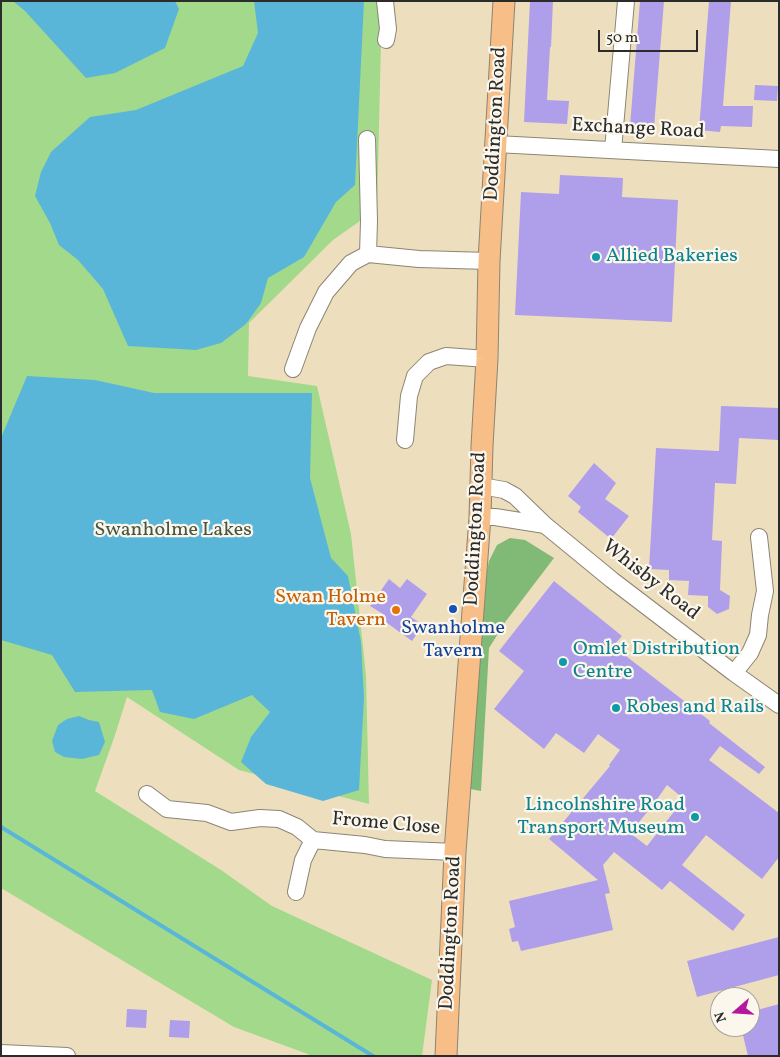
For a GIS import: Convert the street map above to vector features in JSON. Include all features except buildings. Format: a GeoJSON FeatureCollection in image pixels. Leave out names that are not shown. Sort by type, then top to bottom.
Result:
{"type":"FeatureCollection","features":[{"type":"Feature","properties":{"kind":"main road","name":"Doddington Road"},"geometry":{"type":"LineString","coordinates":[[446,1056],[455,852],[480,517],[489,261],[504,1]]}},
{"type":"Feature","properties":{"kind":"street"},"geometry":{"type":"LineString","coordinates":[[385,1],[388,29],[386,40]]}},
{"type":"Feature","properties":{"kind":"street"},"geometry":{"type":"LineString","coordinates":[[612,150],[626,1]]}},
{"type":"Feature","properties":{"kind":"street"},"geometry":{"type":"LineString","coordinates":[[367,139],[368,254]]}},
{"type":"Feature","properties":{"kind":"street","name":"Exchange Road"},"geometry":{"type":"LineString","coordinates":[[496,144],[746,158],[779,158]]}},
{"type":"Feature","properties":{"kind":"street"},"geometry":{"type":"LineString","coordinates":[[293,369],[308,328],[326,292],[351,263],[368,254],[418,259],[489,261]]}},
{"type":"Feature","properties":{"kind":"street"},"geometry":{"type":"LineString","coordinates":[[405,440],[409,396],[415,376],[429,362],[446,356],[487,359]]}},
{"type":"Feature","properties":{"kind":"street","name":"Whisby Road"},"geometry":{"type":"LineString","coordinates":[[481,486],[504,490],[515,496],[545,526],[612,580],[779,705]]}},
{"type":"Feature","properties":{"kind":"street","name":"Whisby Road"},"geometry":{"type":"LineString","coordinates":[[480,517],[495,517],[545,526]]}},
{"type":"Feature","properties":{"kind":"street"},"geometry":{"type":"LineString","coordinates":[[734,673],[750,652],[758,635],[760,615],[772,591],[759,538]]}},
{"type":"Feature","properties":{"kind":"street","name":"Frome Close"},"geometry":{"type":"LineString","coordinates":[[147,794],[167,809],[207,813],[231,822],[260,818],[279,818],[297,827],[313,840],[365,845],[386,850],[455,852]]}},
{"type":"Feature","properties":{"kind":"street","name":"Frome Close"},"geometry":{"type":"LineString","coordinates":[[296,892],[303,860],[313,840]]}},
{"type":"Feature","properties":{"kind":"street"},"geometry":{"type":"LineString","coordinates":[[1,1053],[67,1056]]}},
{"type":"Feature","properties":{"kind":"green space","name":"Swanholme Lakes"},"geometry":{"type":"Polygon","coordinates":[[[1,1],[382,1],[377,209],[333,240],[249,323],[248,376],[317,386],[351,534],[366,675],[369,804],[239,770],[127,697],[95,791],[221,870],[272,906],[432,980],[422,1056],[313,1056],[234,1027],[1,888],[1,1]]]}},
{"type":"Feature","properties":{"kind":"green space"},"geometry":{"type":"Polygon","coordinates":[[[510,538],[525,540],[554,558],[506,621],[489,648],[481,791],[470,789],[486,575],[489,561],[497,545],[510,538]]]}},
{"type":"Feature","properties":{"kind":"water"},"geometry":{"type":"Polygon","coordinates":[[[13,1],[175,1],[179,9],[165,48],[115,73],[86,78],[25,11],[13,1]]]}},
{"type":"Feature","properties":{"kind":"water"},"geometry":{"type":"Polygon","coordinates":[[[254,1],[364,1],[355,185],[336,202],[304,257],[268,278],[261,303],[246,324],[221,343],[196,350],[128,346],[103,289],[78,260],[59,245],[50,223],[35,196],[41,172],[51,152],[90,117],[136,110],[243,66],[258,33],[254,1]]]}},
{"type":"Feature","properties":{"kind":"water"},"geometry":{"type":"Polygon","coordinates":[[[27,376],[95,380],[154,393],[312,393],[310,478],[331,558],[348,576],[361,642],[364,698],[359,790],[323,801],[266,784],[241,762],[251,737],[270,712],[252,695],[194,719],[160,712],[152,690],[75,692],[52,655],[1,640],[1,438],[27,376]]]}},
{"type":"Feature","properties":{"kind":"water"},"geometry":{"type":"Polygon","coordinates":[[[79,716],[99,722],[105,742],[99,755],[82,759],[64,757],[55,752],[52,741],[58,725],[67,719],[79,716]]]}},
{"type":"Feature","properties":{"kind":"waterway"},"geometry":{"type":"LineString","coordinates":[[1,827],[373,1056]]}},
{"type":"Feature","properties":{"kind":"place","name":"Allied Bakeries"},"geometry":{"type":"Point","coordinates":[596,257]}},
{"type":"Feature","properties":{"kind":"place","name":"Swanholme Tavern"},"geometry":{"type":"Point","coordinates":[453,609]}},
{"type":"Feature","properties":{"kind":"place","name":"Swan Holme Tavern"},"geometry":{"type":"Point","coordinates":[396,610]}},
{"type":"Feature","properties":{"kind":"place","name":"Omlet Distribution Centre"},"geometry":{"type":"Point","coordinates":[563,662]}},
{"type":"Feature","properties":{"kind":"place","name":"Robes and Rails"},"geometry":{"type":"Point","coordinates":[616,708]}},
{"type":"Feature","properties":{"kind":"place","name":"Lincolnshire Road Transport Museum"},"geometry":{"type":"Point","coordinates":[695,817]}}]}
